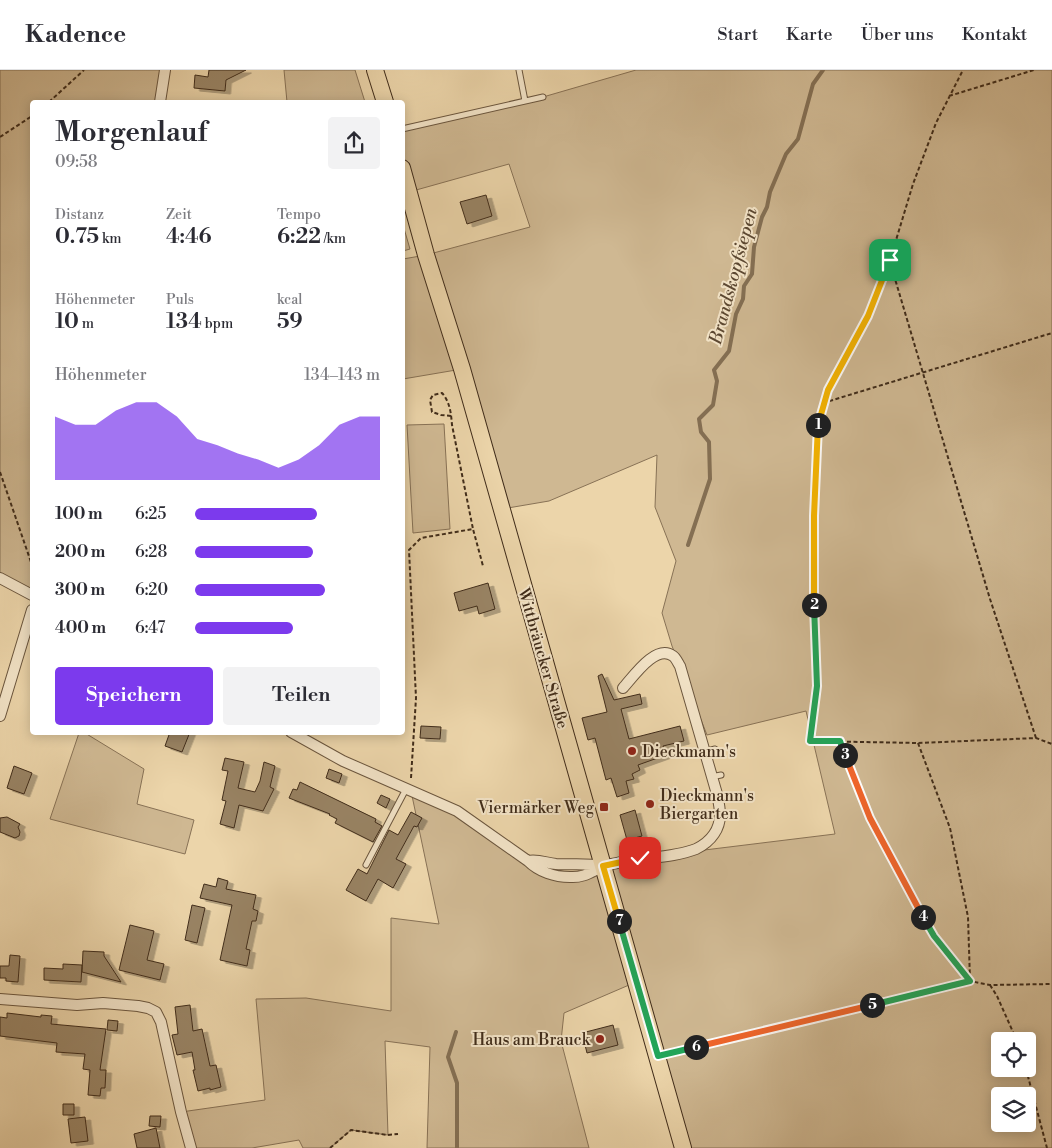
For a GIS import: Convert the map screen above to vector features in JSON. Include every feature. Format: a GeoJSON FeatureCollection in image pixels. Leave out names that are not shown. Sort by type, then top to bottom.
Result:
{"type":"FeatureCollection","features":[{"type":"Feature","properties":{"kind":"main road"},"geometry":{"type":"LineString","coordinates":[[375,70],[383,100]]}},
{"type":"Feature","properties":{"kind":"main road","name":"Wittbräucker Straße"},"geometry":{"type":"LineString","coordinates":[[405,179],[426,255],[462,369],[684,1148]]}},
{"type":"Feature","properties":{"kind":"street"},"geometry":{"type":"LineString","coordinates":[[160,100],[165,70]]}},
{"type":"Feature","properties":{"kind":"street"},"geometry":{"type":"LineString","coordinates":[[0,578],[30,594]]}},
{"type":"Feature","properties":{"kind":"street"},"geometry":{"type":"LineString","coordinates":[[0,716],[30,617]]}},
{"type":"Feature","properties":{"kind":"street"},"geometry":{"type":"LineString","coordinates":[[296,735],[343,761],[458,811],[535,868],[547,873],[582,877],[603,866],[640,858],[680,854],[698,848],[714,834],[720,822],[716,776],[704,752],[680,666],[673,656],[664,653],[652,656],[623,688]]}},
{"type":"Feature","properties":{"kind":"street"},"geometry":{"type":"LineString","coordinates":[[0,999],[77,1005],[103,1003],[148,1008],[156,1012],[161,1022],[191,1148]]}},
{"type":"Feature","properties":{"kind":"lane"},"geometry":{"type":"LineString","coordinates":[[518,70],[525,101]]}},
{"type":"Feature","properties":{"kind":"lane"},"geometry":{"type":"LineString","coordinates":[[405,128],[543,97]]}},
{"type":"Feature","properties":{"kind":"lane"},"geometry":{"type":"LineString","coordinates":[[704,752],[715,749]]}},
{"type":"Feature","properties":{"kind":"lane"},"geometry":{"type":"LineString","coordinates":[[366,865],[409,790]]}},
{"type":"Feature","properties":{"kind":"path"},"geometry":{"type":"LineString","coordinates":[[51,100],[84,70]]}},
{"type":"Feature","properties":{"kind":"path"},"geometry":{"type":"LineString","coordinates":[[963,70],[936,123],[916,175],[890,260],[868,316],[828,390],[819,417],[816,443],[814,516],[814,630],[817,686],[809,741],[918,743],[1036,738],[1052,744]]}},
{"type":"Feature","properties":{"kind":"path"},"geometry":{"type":"LineString","coordinates":[[949,96],[1034,70]]}},
{"type":"Feature","properties":{"kind":"path"},"geometry":{"type":"LineString","coordinates":[[0,137],[30,117]]}},
{"type":"Feature","properties":{"kind":"path"},"geometry":{"type":"LineString","coordinates":[[890,260],[990,599],[1036,738]]}},
{"type":"Feature","properties":{"kind":"path"},"geometry":{"type":"LineString","coordinates":[[823,403],[1052,333]]}},
{"type":"Feature","properties":{"kind":"path"},"geometry":{"type":"LineString","coordinates":[[451,416],[441,416],[432,412],[430,400],[433,395],[442,393],[450,408],[472,530],[482,566]]}},
{"type":"Feature","properties":{"kind":"path"},"geometry":{"type":"LineString","coordinates":[[0,472],[30,559]]}},
{"type":"Feature","properties":{"kind":"path"},"geometry":{"type":"LineString","coordinates":[[409,790],[416,698],[409,550],[421,538],[472,530]]}},
{"type":"Feature","properties":{"kind":"path"},"geometry":{"type":"LineString","coordinates":[[840,741],[870,818],[934,936],[970,981]]}},
{"type":"Feature","properties":{"kind":"path"},"geometry":{"type":"LineString","coordinates":[[918,743],[950,828],[968,917],[970,981]]}},
{"type":"Feature","properties":{"kind":"path"},"geometry":{"type":"LineString","coordinates":[[658,1056],[970,981],[990,985],[1052,984]]}},
{"type":"Feature","properties":{"kind":"path"},"geometry":{"type":"LineString","coordinates":[[990,985],[1013,1032]]}},
{"type":"Feature","properties":{"kind":"path"},"geometry":{"type":"LineString","coordinates":[[1028,1077],[1047,1148]]}},
{"type":"Feature","properties":{"kind":"path"},"geometry":{"type":"LineString","coordinates":[[330,1148],[351,1130],[388,1135],[398,1134]]}},
{"type":"Feature","properties":{"kind":"shaded area"},"geometry":{"type":"Polygon","coordinates":[[[0,70],[161,70],[156,100],[30,100],[30,588],[0,578],[0,70]]]}},
{"type":"Feature","properties":{"kind":"shaded area"},"geometry":{"type":"Polygon","coordinates":[[[284,70],[355,70],[364,100],[287,100],[284,70]]]}},
{"type":"Feature","properties":{"kind":"shaded area"},"geometry":{"type":"Polygon","coordinates":[[[636,70],[1052,70],[1052,1148],[683,1148],[636,982],[564,1013],[561,1041],[589,1148],[427,1148],[430,1047],[385,1041],[388,1135],[351,1130],[330,1148],[303,1148],[299,1140],[252,1148],[191,1148],[181,1112],[265,1100],[256,999],[306,998],[391,1011],[391,918],[439,924],[411,791],[457,811],[547,873],[592,873],[680,853],[835,834],[806,711],[707,735],[672,646],[662,613],[676,561],[655,507],[657,455],[549,501],[502,509],[462,369],[405,379],[405,259],[426,255],[530,227],[509,164],[409,192],[405,176],[405,129],[543,97],[636,70]]]}},
{"type":"Feature","properties":{"kind":"shaded area"},"geometry":{"type":"Polygon","coordinates":[[[405,232],[410,249],[405,250],[405,232]]]}},
{"type":"Feature","properties":{"kind":"shaded area"},"geometry":{"type":"Polygon","coordinates":[[[444,424],[450,529],[413,533],[407,425],[444,424]]]}},
{"type":"Feature","properties":{"kind":"shaded area"},"geometry":{"type":"Polygon","coordinates":[[[78,735],[88,735],[144,769],[137,804],[194,820],[185,854],[50,819],[78,735]]]}},
{"type":"Feature","properties":{"kind":"building"},"geometry":{"type":"Polygon","coordinates":[[[209,70],[246,70],[226,80],[225,91],[194,88],[195,75],[208,77],[209,70]]]}},
{"type":"Feature","properties":{"kind":"building"},"geometry":{"type":"Polygon","coordinates":[[[486,195],[492,216],[467,224],[460,202],[486,195]]]}},
{"type":"Feature","properties":{"kind":"building"},"geometry":{"type":"Polygon","coordinates":[[[488,583],[495,609],[479,614],[477,606],[459,611],[454,593],[488,583]]]}},
{"type":"Feature","properties":{"kind":"building","name":"Dieckmann's"},"geometry":{"type":"Polygon","coordinates":[[[602,674],[614,700],[640,694],[642,704],[621,709],[629,739],[680,726],[684,741],[663,746],[666,755],[638,765],[640,770],[632,774],[634,779],[626,781],[629,793],[617,797],[611,778],[606,780],[595,738],[588,740],[582,718],[607,712],[598,676],[602,674]]]}},
{"type":"Feature","properties":{"kind":"building"},"geometry":{"type":"Polygon","coordinates":[[[421,726],[441,727],[440,739],[420,738],[421,726]]]}},
{"type":"Feature","properties":{"kind":"building"},"geometry":{"type":"Polygon","coordinates":[[[169,735],[189,735],[182,752],[165,746],[169,735]]]}},
{"type":"Feature","properties":{"kind":"building"},"geometry":{"type":"Polygon","coordinates":[[[225,758],[244,762],[238,788],[255,792],[260,781],[264,762],[275,766],[270,787],[274,789],[263,811],[239,805],[234,828],[220,824],[226,801],[222,800],[228,771],[222,770],[225,758]]]}},
{"type":"Feature","properties":{"kind":"building"},"geometry":{"type":"Polygon","coordinates":[[[14,766],[32,773],[24,794],[7,788],[14,766]]]}},
{"type":"Feature","properties":{"kind":"building"},"geometry":{"type":"Polygon","coordinates":[[[329,769],[342,774],[339,783],[326,778],[329,769]]]}},
{"type":"Feature","properties":{"kind":"building"},"geometry":{"type":"Polygon","coordinates":[[[300,782],[376,819],[375,822],[382,826],[373,842],[335,823],[337,819],[330,814],[289,798],[293,789],[297,790],[300,782]]]}},
{"type":"Feature","properties":{"kind":"building"},"geometry":{"type":"Polygon","coordinates":[[[381,795],[390,799],[386,808],[377,803],[381,795]]]}},
{"type":"Feature","properties":{"kind":"building"},"geometry":{"type":"Polygon","coordinates":[[[635,810],[642,836],[627,840],[620,815],[635,810]]]}},
{"type":"Feature","properties":{"kind":"building"},"geometry":{"type":"Polygon","coordinates":[[[411,812],[422,818],[417,827],[414,826],[396,859],[406,864],[393,888],[378,879],[366,901],[346,890],[358,869],[367,874],[389,830],[398,835],[411,812]]]}},
{"type":"Feature","properties":{"kind":"building"},"geometry":{"type":"Polygon","coordinates":[[[7,817],[20,824],[18,827],[19,836],[15,838],[0,832],[0,818],[7,817]]]}},
{"type":"Feature","properties":{"kind":"building"},"geometry":{"type":"Polygon","coordinates":[[[218,878],[228,881],[226,889],[256,895],[253,909],[258,911],[256,921],[252,921],[246,949],[250,950],[247,966],[220,960],[232,905],[200,898],[204,884],[216,887],[218,878]]]}},
{"type":"Feature","properties":{"kind":"building"},"geometry":{"type":"Polygon","coordinates":[[[192,905],[205,908],[197,943],[185,940],[192,905]]]}},
{"type":"Feature","properties":{"kind":"building"},"geometry":{"type":"Polygon","coordinates":[[[130,925],[154,931],[147,960],[164,964],[160,980],[119,970],[130,925]]]}},
{"type":"Feature","properties":{"kind":"building"},"geometry":{"type":"Polygon","coordinates":[[[83,951],[104,952],[104,956],[121,982],[82,972],[83,951]]]}},
{"type":"Feature","properties":{"kind":"building"},"geometry":{"type":"Polygon","coordinates":[[[10,955],[20,956],[18,982],[6,981],[6,978],[0,978],[0,966],[9,966],[10,955]]]}},
{"type":"Feature","properties":{"kind":"building"},"geometry":{"type":"Polygon","coordinates":[[[63,964],[82,965],[81,982],[44,980],[44,968],[63,969],[63,964]]]}},
{"type":"Feature","properties":{"kind":"building"},"geometry":{"type":"Polygon","coordinates":[[[190,1005],[193,1031],[202,1029],[210,1066],[216,1065],[221,1087],[198,1091],[193,1070],[195,1070],[192,1052],[177,1055],[172,1035],[178,1034],[175,1007],[190,1005]]]}},
{"type":"Feature","properties":{"kind":"building"},"geometry":{"type":"Polygon","coordinates":[[[7,1013],[41,1017],[41,1015],[52,1016],[51,1024],[106,1029],[100,1070],[106,1070],[105,1088],[101,1088],[100,1096],[88,1095],[90,1070],[83,1069],[85,1054],[56,1052],[57,1043],[0,1036],[0,1017],[7,1018],[7,1013]]]}},
{"type":"Feature","properties":{"kind":"building"},"geometry":{"type":"Polygon","coordinates":[[[108,1020],[118,1021],[117,1031],[107,1030],[108,1020]]]}},
{"type":"Feature","properties":{"kind":"building","name":"Haus am Brauck"},"geometry":{"type":"Polygon","coordinates":[[[613,1025],[618,1045],[587,1053],[582,1033],[613,1025]]]}},
{"type":"Feature","properties":{"kind":"building"},"geometry":{"type":"Polygon","coordinates":[[[63,1104],[74,1104],[74,1115],[63,1115],[63,1104]]]}},
{"type":"Feature","properties":{"kind":"building"},"geometry":{"type":"Polygon","coordinates":[[[150,1116],[161,1116],[160,1127],[149,1126],[150,1116]]]}},
{"type":"Feature","properties":{"kind":"building"},"geometry":{"type":"Polygon","coordinates":[[[85,1117],[88,1141],[71,1143],[68,1119],[85,1117]]]}},
{"type":"Feature","properties":{"kind":"building"},"geometry":{"type":"Polygon","coordinates":[[[156,1128],[160,1148],[137,1148],[134,1134],[156,1128]]]}},
{"type":"Feature","properties":{"kind":"waterway","name":"Brandskopfsiepen"},"geometry":{"type":"LineString","coordinates":[[688,545],[710,479],[709,442],[701,432],[699,419],[713,405],[717,381],[714,370],[729,351],[736,314],[743,299],[744,286],[752,274],[754,247],[770,192],[786,154],[798,139],[813,84],[823,70]]}},
{"type":"Feature","properties":{"kind":"waterway"},"geometry":{"type":"LineString","coordinates":[[456,1032],[448,1057],[457,1083],[457,1148]]}},
{"type":"Feature","properties":{"kind":"place","name":"Dieckmann's"},"geometry":{"type":"Point","coordinates":[632,751]}},
{"type":"Feature","properties":{"kind":"place","name":"Dieckmann's Biergarten"},"geometry":{"type":"Point","coordinates":[650,804]}},
{"type":"Feature","properties":{"kind":"place","name":"Viermärker Weg"},"geometry":{"type":"Point","coordinates":[604,807]}},
{"type":"Feature","properties":{"kind":"place","name":"Haus am Brauck"},"geometry":{"type":"Point","coordinates":[600,1039]}},
{"type":"Feature","properties":{"kind":"route"},"geometry":{"type":"LineString","coordinates":[[640,858],[603,866],[658,1056],[970,981],[934,936],[870,818],[840,741],[810,741],[817,686],[814,630],[816,434],[819,417],[828,390],[868,316],[890,260]]}}]}
